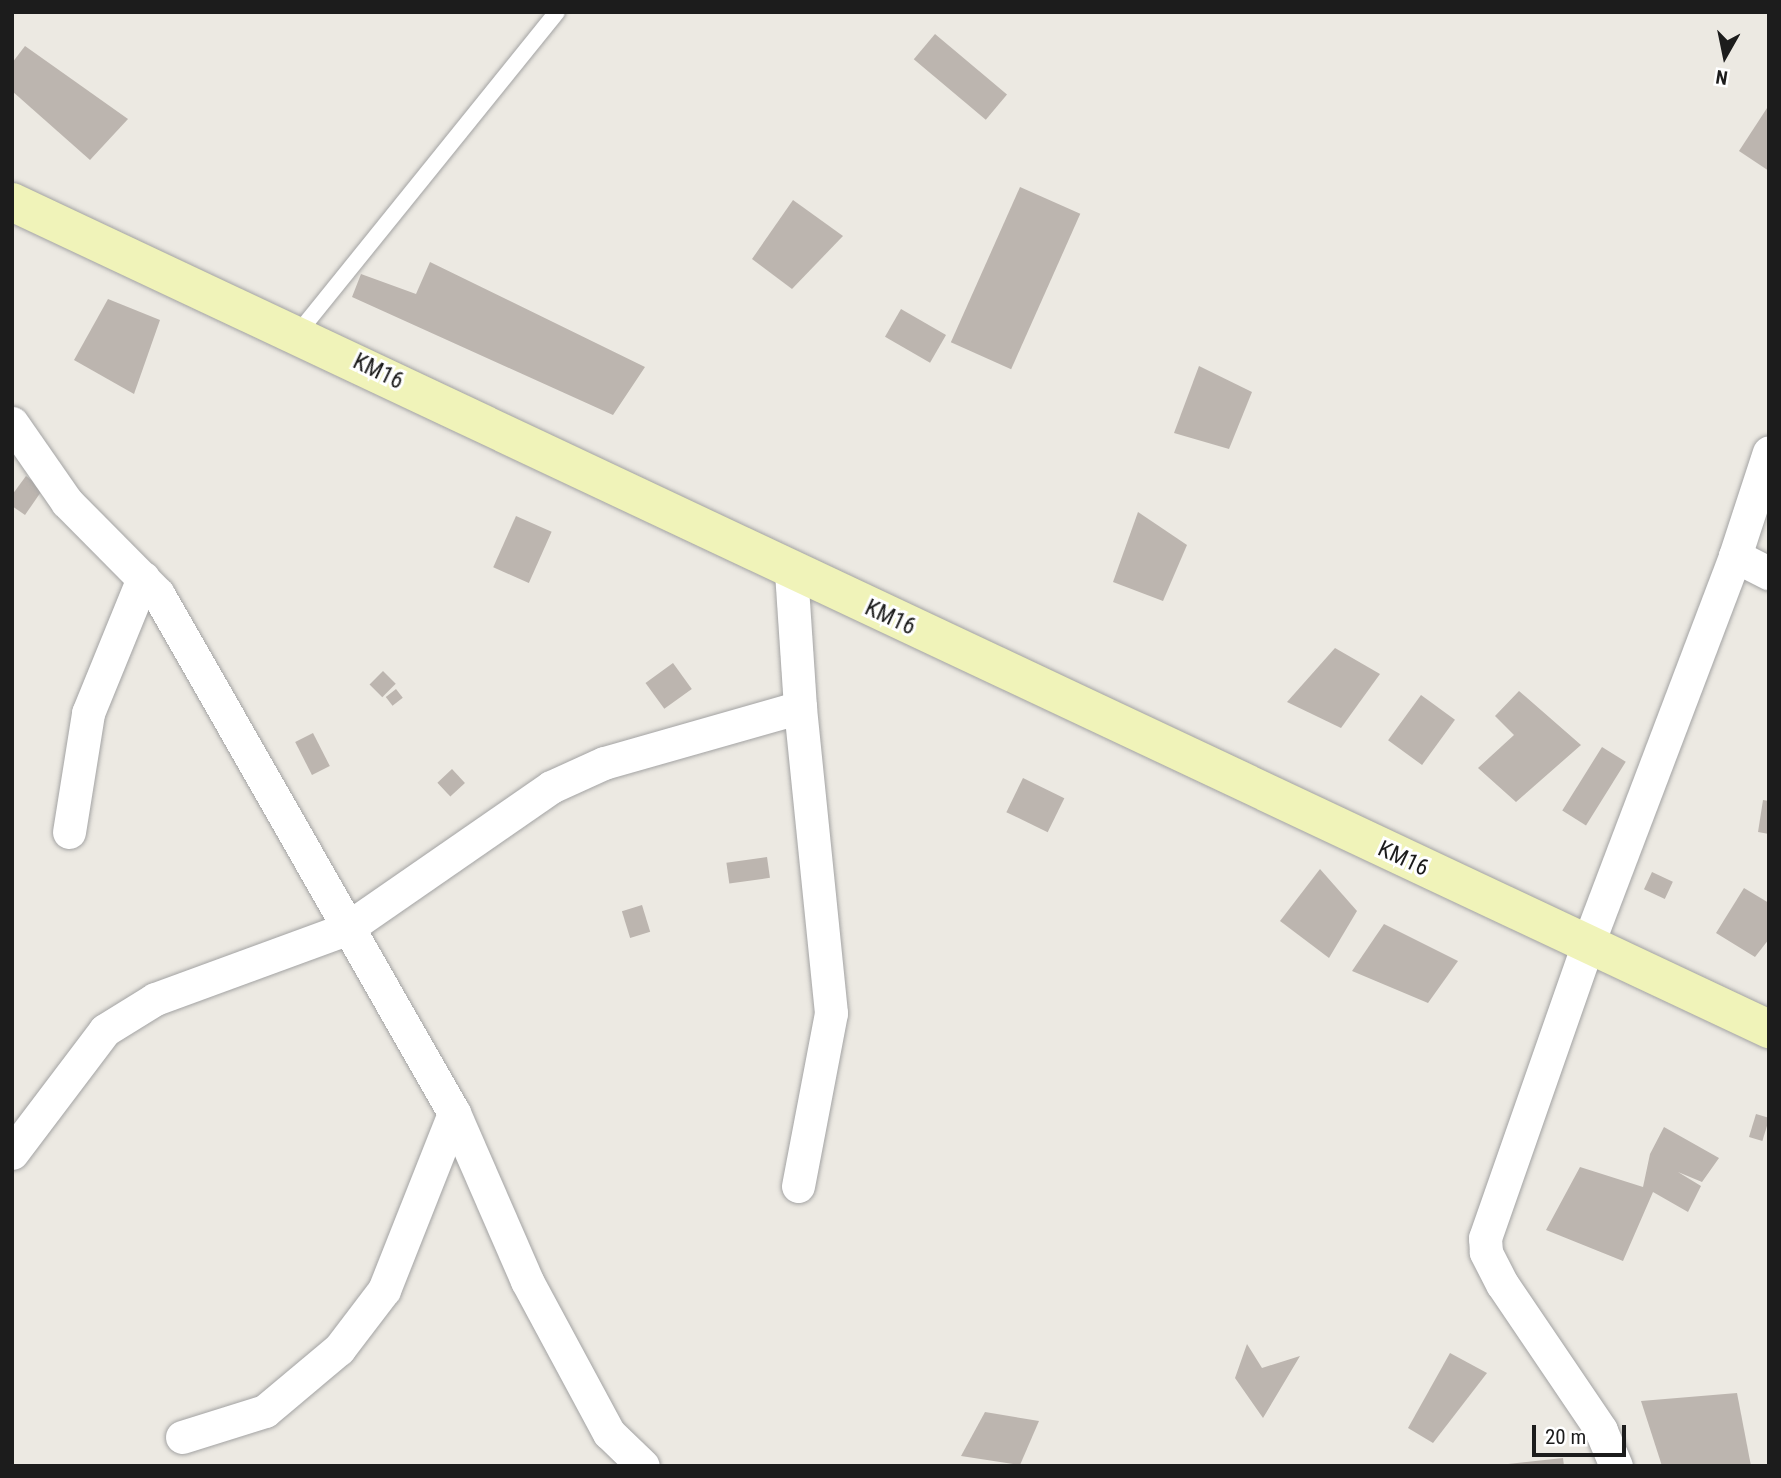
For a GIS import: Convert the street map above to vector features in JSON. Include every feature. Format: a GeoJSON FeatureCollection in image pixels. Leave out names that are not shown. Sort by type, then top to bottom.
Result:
{"type":"FeatureCollection","features":[{"type":"Feature","properties":{"kind":"street","name":"KM16"},"geometry":{"type":"LineString","coordinates":[[12,202],[298,333],[792,572],[1769,1029]]}},
{"type":"Feature","properties":{"kind":"street"},"geometry":{"type":"LineString","coordinates":[[12,423],[67,502],[158,594],[245,744],[346,929],[454,1113],[527,1281],[610,1433],[643,1466]]}},
{"type":"Feature","properties":{"kind":"street"},"geometry":{"type":"LineString","coordinates":[[1616,1466],[1601,1430],[1502,1284],[1486,1252],[1485,1238],[1587,946],[1735,556],[1769,452]]}},
{"type":"Feature","properties":{"kind":"street"},"geometry":{"type":"LineString","coordinates":[[1735,556],[1769,573]]}},
{"type":"Feature","properties":{"kind":"street"},"geometry":{"type":"LineString","coordinates":[[792,572],[800,707],[831,1013],[798,1186]]}},
{"type":"Feature","properties":{"kind":"street"},"geometry":{"type":"LineString","coordinates":[[69,832],[88,713],[143,578]]}},
{"type":"Feature","properties":{"kind":"street"},"geometry":{"type":"LineString","coordinates":[[12,1153],[105,1030],[155,999],[346,929],[551,787],[604,763],[800,707]]}},
{"type":"Feature","properties":{"kind":"street"},"geometry":{"type":"LineString","coordinates":[[182,1437],[265,1411],[340,1349],[384,1290],[454,1113]]}},
{"type":"Feature","properties":{"kind":"lane"},"geometry":{"type":"LineString","coordinates":[[298,333],[557,12]]}},
{"type":"Feature","properties":{"kind":"building"},"geometry":{"type":"Polygon","coordinates":[[[935,34],[1007,94],[986,120],[914,59],[935,34]]]}},
{"type":"Feature","properties":{"kind":"building"},"geometry":{"type":"Polygon","coordinates":[[[25,46],[128,119],[90,160],[12,91],[12,63],[25,46]]]}},
{"type":"Feature","properties":{"kind":"building"},"geometry":{"type":"Polygon","coordinates":[[[1769,105],[1769,171],[1739,151],[1769,105]]]}},
{"type":"Feature","properties":{"kind":"building"},"geometry":{"type":"Polygon","coordinates":[[[1020,187],[1080,214],[1011,369],[951,342],[1020,187]]]}},
{"type":"Feature","properties":{"kind":"building"},"geometry":{"type":"Polygon","coordinates":[[[793,200],[843,236],[792,289],[752,259],[793,200]]]}},
{"type":"Feature","properties":{"kind":"building"},"geometry":{"type":"Polygon","coordinates":[[[430,262],[645,367],[613,415],[352,297],[361,274],[416,294],[430,262]]]}},
{"type":"Feature","properties":{"kind":"building"},"geometry":{"type":"Polygon","coordinates":[[[108,299],[160,320],[134,394],[74,360],[108,299]]]}},
{"type":"Feature","properties":{"kind":"building"},"geometry":{"type":"Polygon","coordinates":[[[901,309],[946,335],[930,363],[885,337],[901,309]]]}},
{"type":"Feature","properties":{"kind":"building"},"geometry":{"type":"Polygon","coordinates":[[[1199,366],[1252,392],[1229,449],[1174,433],[1199,366]]]}},
{"type":"Feature","properties":{"kind":"building"},"geometry":{"type":"Polygon","coordinates":[[[26,476],[43,489],[25,515],[12,506],[12,495],[26,476]]]}},
{"type":"Feature","properties":{"kind":"building"},"geometry":{"type":"Polygon","coordinates":[[[1138,512],[1187,545],[1163,601],[1113,582],[1138,512]]]}},
{"type":"Feature","properties":{"kind":"building"},"geometry":{"type":"Polygon","coordinates":[[[516,516],[552,532],[529,583],[493,567],[516,516]]]}},
{"type":"Feature","properties":{"kind":"building"},"geometry":{"type":"Polygon","coordinates":[[[1335,648],[1380,674],[1341,728],[1287,702],[1335,648]]]}},
{"type":"Feature","properties":{"kind":"building"},"geometry":{"type":"Polygon","coordinates":[[[673,663],[692,689],[664,709],[645,683],[673,663]]]}},
{"type":"Feature","properties":{"kind":"building"},"geometry":{"type":"Polygon","coordinates":[[[383,671],[396,684],[382,697],[370,684],[383,671]]]}},
{"type":"Feature","properties":{"kind":"building"},"geometry":{"type":"Polygon","coordinates":[[[396,689],[403,698],[393,706],[386,697],[396,689]]]}},
{"type":"Feature","properties":{"kind":"building"},"geometry":{"type":"Polygon","coordinates":[[[1519,691],[1581,745],[1516,802],[1478,768],[1514,735],[1495,716],[1519,691]]]}},
{"type":"Feature","properties":{"kind":"building"},"geometry":{"type":"Polygon","coordinates":[[[1421,695],[1455,720],[1422,765],[1388,740],[1421,695]]]}},
{"type":"Feature","properties":{"kind":"building"},"geometry":{"type":"Polygon","coordinates":[[[313,733],[330,766],[312,775],[295,742],[313,733]]]}},
{"type":"Feature","properties":{"kind":"building"},"geometry":{"type":"Polygon","coordinates":[[[1602,747],[1626,762],[1586,825],[1562,811],[1602,747]]]}},
{"type":"Feature","properties":{"kind":"building"},"geometry":{"type":"Polygon","coordinates":[[[452,769],[465,783],[450,797],[437,783],[452,769]]]}},
{"type":"Feature","properties":{"kind":"building"},"geometry":{"type":"Polygon","coordinates":[[[1023,778],[1064,798],[1048,832],[1006,812],[1023,778]]]}},
{"type":"Feature","properties":{"kind":"building"},"geometry":{"type":"Polygon","coordinates":[[[1763,800],[1769,801],[1769,834],[1758,832],[1763,800]]]}},
{"type":"Feature","properties":{"kind":"building"},"geometry":{"type":"Polygon","coordinates":[[[767,857],[770,878],[729,884],[726,863],[767,857]]]}},
{"type":"Feature","properties":{"kind":"building"},"geometry":{"type":"Polygon","coordinates":[[[1320,869],[1357,911],[1329,958],[1280,921],[1320,869]]]}},
{"type":"Feature","properties":{"kind":"building"},"geometry":{"type":"Polygon","coordinates":[[[1652,872],[1673,882],[1665,899],[1644,889],[1652,872]]]}},
{"type":"Feature","properties":{"kind":"building"},"geometry":{"type":"Polygon","coordinates":[[[1744,888],[1769,903],[1769,939],[1755,957],[1716,933],[1744,888]]]}},
{"type":"Feature","properties":{"kind":"building"},"geometry":{"type":"Polygon","coordinates":[[[642,905],[650,932],[630,938],[622,911],[642,905]]]}},
{"type":"Feature","properties":{"kind":"building"},"geometry":{"type":"Polygon","coordinates":[[[1384,924],[1458,961],[1428,1003],[1352,971],[1384,924]]]}},
{"type":"Feature","properties":{"kind":"building"},"geometry":{"type":"Polygon","coordinates":[[[1756,1114],[1769,1118],[1762,1141],[1749,1137],[1756,1114]]]}},
{"type":"Feature","properties":{"kind":"building"},"geometry":{"type":"Polygon","coordinates":[[[1664,1127],[1719,1158],[1702,1182],[1678,1172],[1701,1186],[1688,1212],[1653,1192],[1623,1261],[1546,1230],[1580,1167],[1643,1187],[1650,1154],[1664,1127]]]}},
{"type":"Feature","properties":{"kind":"building"},"geometry":{"type":"Polygon","coordinates":[[[1247,1344],[1262,1368],[1300,1356],[1263,1418],[1235,1378],[1247,1344]]]}},
{"type":"Feature","properties":{"kind":"building"},"geometry":{"type":"Polygon","coordinates":[[[1450,1353],[1487,1373],[1433,1443],[1408,1428],[1450,1353]]]}},
{"type":"Feature","properties":{"kind":"building"},"geometry":{"type":"Polygon","coordinates":[[[1737,1393],[1751,1466],[1662,1466],[1641,1401],[1737,1393]]]}},
{"type":"Feature","properties":{"kind":"building"},"geometry":{"type":"Polygon","coordinates":[[[985,1412],[1039,1421],[1020,1465],[961,1456],[985,1412]]]}},
{"type":"Feature","properties":{"kind":"building"},"geometry":{"type":"Polygon","coordinates":[[[1563,1458],[1564,1466],[1508,1466],[1508,1464],[1563,1458]]]}}]}
